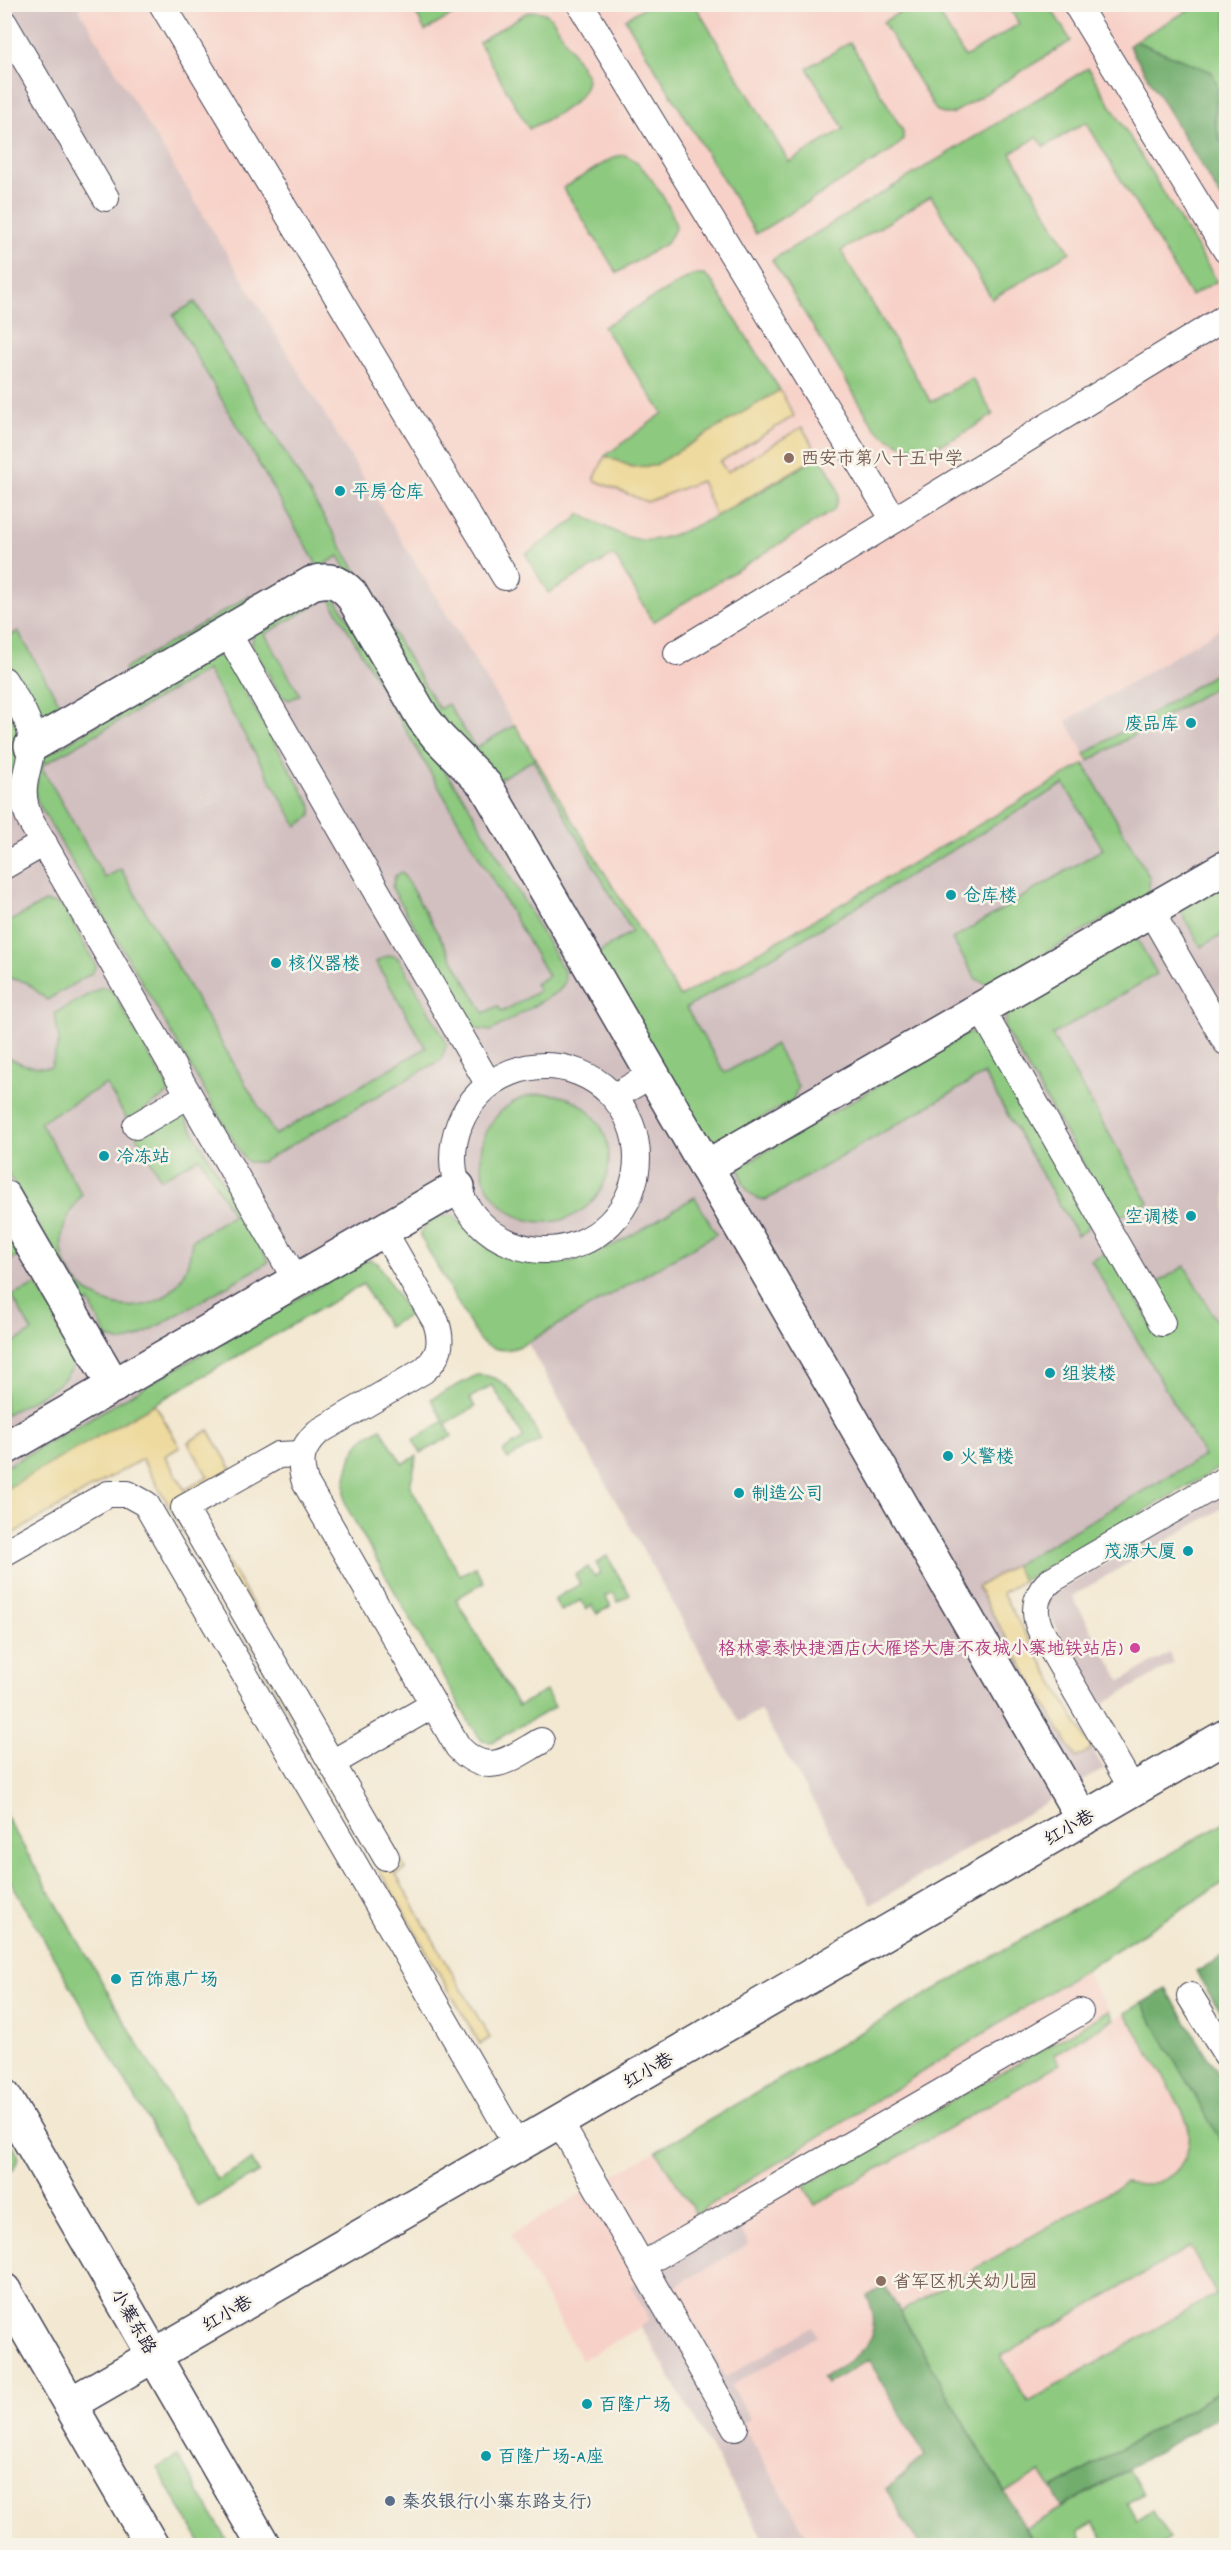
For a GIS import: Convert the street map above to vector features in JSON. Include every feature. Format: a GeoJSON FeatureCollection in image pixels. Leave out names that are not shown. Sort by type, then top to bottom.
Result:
{"type":"FeatureCollection","features":[{"type":"Feature","properties":{"kind":"street"},"geometry":{"type":"LineString","coordinates":[[31,746],[312,583],[334,580],[344,586],[351,594],[423,718],[438,737],[486,786],[1083,1819]]}},
{"type":"Feature","properties":{"kind":"street"},"geometry":{"type":"LineString","coordinates":[[706,1167],[1227,867]]}},
{"type":"Feature","properties":{"kind":"street"},"geometry":{"type":"LineString","coordinates":[[4,1449],[458,1187]]}},
{"type":"Feature","properties":{"kind":"street"},"geometry":{"type":"LineString","coordinates":[[4,1197],[114,1386]]}},
{"type":"Feature","properties":{"kind":"street","name":"红小巷"},"geometry":{"type":"LineString","coordinates":[[70,2404],[1227,1736]]}},
{"type":"Feature","properties":{"kind":"street","name":"小寨东路"},"geometry":{"type":"LineString","coordinates":[[4,2096],[264,2546]]}},
{"type":"Feature","properties":{"kind":"street"},"geometry":{"type":"LineString","coordinates":[[5,2291],[152,2546]]}},
{"type":"Feature","properties":{"kind":"lane"},"geometry":{"type":"LineString","coordinates":[[162,4],[505,577]]}},
{"type":"Feature","properties":{"kind":"lane"},"geometry":{"type":"LineString","coordinates":[[580,4],[894,520]]}},
{"type":"Feature","properties":{"kind":"lane"},"geometry":{"type":"LineString","coordinates":[[1076,4],[1227,250]]}},
{"type":"Feature","properties":{"kind":"lane"},"geometry":{"type":"LineString","coordinates":[[4,22],[106,198]]}},
{"type":"Feature","properties":{"kind":"lane"},"geometry":{"type":"LineString","coordinates":[[676,653],[1227,317]]}},
{"type":"Feature","properties":{"kind":"lane"},"geometry":{"type":"LineString","coordinates":[[227,632],[489,1085]]}},
{"type":"Feature","properties":{"kind":"lane"},"geometry":{"type":"LineString","coordinates":[[4,680],[28,724],[31,746],[22,787],[30,820],[296,1280]]}},
{"type":"Feature","properties":{"kind":"lane"},"geometry":{"type":"LineString","coordinates":[[4,866],[44,843]]}},
{"type":"Feature","properties":{"kind":"lane"},"geometry":{"type":"LineString","coordinates":[[1150,910],[1227,1042]]}},
{"type":"Feature","properties":{"kind":"lane"},"geometry":{"type":"LineString","coordinates":[[981,1009],[1162,1323]]}},
{"type":"Feature","properties":{"kind":"lane"},"geometry":{"type":"LineString","coordinates":[[534,1065],[569,1068],[601,1083],[615,1096],[626,1112],[638,1146],[635,1182],[620,1214],[592,1239],[557,1251],[521,1248],[489,1232],[464,1205],[453,1169],[455,1134],[471,1102],[489,1085],[498,1077],[534,1065]]}},
{"type":"Feature","properties":{"kind":"lane"},"geometry":{"type":"LineString","coordinates":[[615,1096],[653,1074]]}},
{"type":"Feature","properties":{"kind":"lane"},"geometry":{"type":"LineString","coordinates":[[136,1126],[189,1095]]}},
{"type":"Feature","properties":{"kind":"lane"},"geometry":{"type":"LineString","coordinates":[[383,1230],[436,1322],[441,1336],[440,1349],[434,1362],[423,1371],[318,1432],[307,1442],[301,1454],[300,1468],[305,1482],[458,1747],[468,1758],[480,1764],[493,1765],[541,1741]]}},
{"type":"Feature","properties":{"kind":"lane"},"geometry":{"type":"LineString","coordinates":[[301,1454],[278,1455],[184,1508],[386,1857]]}},
{"type":"Feature","properties":{"kind":"lane"},"geometry":{"type":"LineString","coordinates":[[1133,1790],[1040,1629],[1036,1616],[1036,1601],[1042,1588],[1053,1579],[1227,1479]]}},
{"type":"Feature","properties":{"kind":"lane"},"geometry":{"type":"LineString","coordinates":[[4,1553],[108,1494],[128,1494],[146,1504],[517,2145]]}},
{"type":"Feature","properties":{"kind":"lane"},"geometry":{"type":"LineString","coordinates":[[332,1763],[433,1705]]}},
{"type":"Feature","properties":{"kind":"lane"},"geometry":{"type":"LineString","coordinates":[[1190,1996],[1227,2054]]}},
{"type":"Feature","properties":{"kind":"lane"},"geometry":{"type":"LineString","coordinates":[[642,2265],[1080,2013]]}},
{"type":"Feature","properties":{"kind":"lane"},"geometry":{"type":"LineString","coordinates":[[559,2121],[735,2427]]}},
{"type":"Feature","properties":{"kind":"shaded area","name":"西安市第八十五中学"},"geometry":{"type":"Polygon","coordinates":[[[82,4],[1226,5],[1226,667],[1085,754],[1089,761],[680,997],[132,98],[79,9],[82,4]]]}},
{"type":"Feature","properties":{"kind":"shaded area"},"geometry":{"type":"Polygon","coordinates":[[[82,4],[79,9],[132,98],[680,997],[1089,761],[1066,721],[1226,625],[1226,1464],[1002,1593],[1104,1769],[872,1904],[760,1710],[739,1722],[507,1306],[427,1224],[112,1406],[5,1538],[5,5],[82,4]]]}},
{"type":"Feature","properties":{"kind":"shaded area"},"geometry":{"type":"Polygon","coordinates":[[[1226,1494],[1226,1506],[1072,1596],[1121,1681],[1169,1653],[1174,1663],[1101,1705],[1041,1601],[1226,1494]]]}},
{"type":"Feature","properties":{"kind":"shaded area","name":"省军区机关幼儿园"},"geometry":{"type":"Polygon","coordinates":[[[1085,1970],[1114,2019],[1166,1989],[1226,2086],[1226,2412],[1062,2507],[1084,2545],[767,2545],[641,2327],[582,2360],[510,2235],[656,2151],[695,2213],[1085,1970]]]}},
{"type":"Feature","properties":{"kind":"shaded area"},"geometry":{"type":"Polygon","coordinates":[[[738,2225],[749,2244],[674,2287],[726,2377],[813,2327],[818,2336],[731,2386],[750,2419],[742,2424],[812,2545],[767,2545],[641,2326],[650,2320],[631,2286],[738,2225]]]}},
{"type":"Feature","properties":{"kind":"green space"},"geometry":{"type":"Polygon","coordinates":[[[649,4],[695,5],[789,162],[844,129],[807,68],[850,42],[903,131],[903,141],[888,153],[756,234],[625,19],[649,4]]]}},
{"type":"Feature","properties":{"kind":"green space"},"geometry":{"type":"Polygon","coordinates":[[[412,5],[469,5],[425,31],[412,5]]]}},
{"type":"Feature","properties":{"kind":"green space"},"geometry":{"type":"Polygon","coordinates":[[[912,5],[934,5],[965,57],[1019,24],[1008,5],[1049,5],[1071,41],[952,114],[943,114],[936,110],[883,22],[912,5]]]}},
{"type":"Feature","properties":{"kind":"green space"},"geometry":{"type":"Polygon","coordinates":[[[1197,5],[1226,5],[1226,151],[1217,128],[1216,92],[1212,72],[1135,41],[1197,5]]]}},
{"type":"Feature","properties":{"kind":"green space"},"geometry":{"type":"Polygon","coordinates":[[[536,11],[545,13],[553,20],[587,76],[586,86],[575,102],[529,129],[479,42],[526,13],[536,11]]]}},
{"type":"Feature","properties":{"kind":"green space"},"geometry":{"type":"Polygon","coordinates":[[[1135,41],[1212,72],[1218,87],[1214,118],[1218,136],[1226,151],[1226,206],[1129,46],[1135,41]]]}},
{"type":"Feature","properties":{"kind":"green space"},"geometry":{"type":"Polygon","coordinates":[[[1088,68],[1217,281],[1191,296],[1086,122],[1044,147],[1037,137],[1011,153],[1070,252],[992,299],[931,196],[841,251],[931,402],[972,378],[993,415],[949,441],[935,446],[921,448],[906,446],[891,440],[875,428],[772,260],[1088,68]]]}},
{"type":"Feature","properties":{"kind":"green space"},"geometry":{"type":"Polygon","coordinates":[[[624,155],[639,165],[656,185],[669,208],[676,227],[667,243],[617,273],[563,188],[614,157],[624,155]]]}},
{"type":"Feature","properties":{"kind":"green space"},"geometry":{"type":"Polygon","coordinates":[[[692,275],[704,275],[712,282],[780,390],[654,466],[632,467],[605,456],[663,413],[603,327],[692,275]]]}},
{"type":"Feature","properties":{"kind":"green space"},"geometry":{"type":"Polygon","coordinates":[[[195,302],[439,709],[448,704],[475,748],[515,725],[680,997],[1084,764],[1150,878],[1148,894],[990,985],[976,979],[952,939],[1103,849],[1064,784],[686,1008],[725,1073],[775,1044],[798,1086],[793,1100],[716,1144],[709,1144],[594,955],[632,932],[533,760],[494,782],[430,714],[339,556],[72,710],[51,718],[36,710],[5,656],[4,640],[18,631],[64,711],[127,674],[124,669],[250,596],[254,601],[317,565],[173,315],[195,302]]]}},
{"type":"Feature","properties":{"kind":"green space"},"geometry":{"type":"Polygon","coordinates":[[[819,456],[838,490],[837,504],[833,511],[653,622],[614,555],[548,593],[526,554],[576,519],[579,514],[634,539],[659,539],[681,532],[732,508],[819,456]]]}},
{"type":"Feature","properties":{"kind":"green space"},"geometry":{"type":"Polygon","coordinates":[[[331,591],[424,743],[465,799],[564,971],[565,982],[559,991],[491,1031],[475,1029],[465,1014],[392,888],[395,876],[402,872],[484,1013],[498,1006],[502,1012],[539,991],[535,984],[548,976],[329,597],[265,634],[300,695],[289,700],[281,696],[252,646],[253,632],[331,591]]]}},
{"type":"Feature","properties":{"kind":"green space"},"geometry":{"type":"Polygon","coordinates":[[[216,655],[225,658],[234,673],[312,807],[311,816],[297,826],[207,670],[41,766],[105,878],[121,869],[275,1135],[426,1048],[376,962],[382,958],[391,956],[399,959],[447,1043],[441,1060],[262,1162],[248,1162],[243,1157],[37,801],[35,792],[42,758],[216,655]]]}},
{"type":"Feature","properties":{"kind":"green space"},"geometry":{"type":"Polygon","coordinates":[[[1226,667],[1226,681],[1089,761],[1085,754],[1226,667]]]}},
{"type":"Feature","properties":{"kind":"green space"},"geometry":{"type":"Polygon","coordinates":[[[5,703],[19,729],[20,746],[5,801],[5,703]]]}},
{"type":"Feature","properties":{"kind":"green space"},"geometry":{"type":"Polygon","coordinates":[[[1226,883],[1226,933],[1201,947],[1180,910],[1226,883]]]}},
{"type":"Feature","properties":{"kind":"green space"},"geometry":{"type":"Polygon","coordinates":[[[45,902],[58,904],[66,911],[96,966],[92,973],[47,1000],[26,982],[4,977],[5,924],[45,902]]]}},
{"type":"Feature","properties":{"kind":"green space"},"geometry":{"type":"Polygon","coordinates":[[[1135,935],[1157,974],[1052,1035],[1149,1203],[1117,1218],[1004,1028],[1007,1011],[1135,935]]]}},
{"type":"Feature","properties":{"kind":"green space"},"geometry":{"type":"Polygon","coordinates":[[[102,987],[112,990],[169,1093],[128,1121],[106,1084],[40,1122],[82,1195],[64,1230],[64,1260],[79,1285],[103,1301],[132,1306],[159,1300],[181,1278],[192,1240],[233,1215],[200,1157],[161,1179],[136,1135],[181,1114],[185,1117],[269,1262],[137,1338],[122,1342],[108,1338],[89,1302],[84,1305],[5,1168],[4,1055],[27,1065],[51,1067],[59,1041],[55,1013],[102,987]]]}},
{"type":"Feature","properties":{"kind":"green space"},"geometry":{"type":"Polygon","coordinates":[[[970,1032],[987,1038],[1091,1222],[1085,1231],[1077,1235],[984,1074],[766,1200],[755,1197],[746,1189],[741,1177],[741,1166],[970,1032]]]}},
{"type":"Feature","properties":{"kind":"green space"},"geometry":{"type":"Polygon","coordinates":[[[545,1094],[569,1099],[590,1113],[604,1134],[609,1158],[604,1182],[590,1203],[569,1217],[545,1222],[521,1217],[500,1203],[486,1182],[481,1158],[486,1134],[500,1113],[521,1099],[545,1094]]]}},
{"type":"Feature","properties":{"kind":"green space"},"geometry":{"type":"Polygon","coordinates":[[[695,1197],[716,1234],[527,1343],[502,1350],[490,1347],[479,1340],[420,1236],[428,1223],[438,1217],[454,1216],[495,1252],[521,1262],[547,1264],[573,1260],[599,1252],[695,1197]]]}},
{"type":"Feature","properties":{"kind":"green space"},"geometry":{"type":"Polygon","coordinates":[[[4,1224],[18,1254],[5,1266],[4,1266],[4,1224]]]}},
{"type":"Feature","properties":{"kind":"green space"},"geometry":{"type":"Polygon","coordinates":[[[1103,1254],[1113,1258],[1158,1335],[1175,1325],[1157,1293],[1157,1283],[1185,1266],[1226,1338],[1226,1464],[1023,1581],[1014,1565],[1204,1456],[1091,1260],[1103,1254]]]}},
{"type":"Feature","properties":{"kind":"green space"},"geometry":{"type":"Polygon","coordinates":[[[371,1260],[378,1263],[409,1315],[388,1327],[363,1284],[5,1490],[4,1468],[330,1280],[364,1261],[371,1260]]]}},
{"type":"Feature","properties":{"kind":"green space"},"geometry":{"type":"Polygon","coordinates":[[[36,1285],[59,1319],[55,1322],[76,1356],[73,1367],[58,1384],[48,1392],[5,1415],[4,1348],[32,1332],[12,1296],[36,1285]]]}},
{"type":"Feature","properties":{"kind":"green space"},"geometry":{"type":"Polygon","coordinates":[[[477,1375],[489,1376],[509,1388],[541,1440],[508,1459],[503,1451],[524,1438],[492,1385],[470,1398],[475,1407],[445,1424],[452,1436],[421,1453],[413,1440],[444,1421],[431,1399],[477,1375]]]}},
{"type":"Feature","properties":{"kind":"green space"},"geometry":{"type":"Polygon","coordinates":[[[381,1428],[402,1464],[417,1456],[410,1486],[460,1575],[475,1567],[484,1582],[456,1599],[518,1706],[546,1691],[555,1707],[492,1742],[482,1741],[469,1722],[346,1506],[345,1483],[354,1451],[368,1435],[381,1428]]]}},
{"type":"Feature","properties":{"kind":"green space"},"geometry":{"type":"Polygon","coordinates":[[[607,1556],[630,1595],[618,1602],[613,1592],[605,1596],[611,1606],[597,1614],[592,1605],[586,1609],[581,1600],[561,1611],[554,1599],[580,1584],[575,1575],[588,1567],[594,1577],[601,1573],[596,1563],[607,1556]]]}},
{"type":"Feature","properties":{"kind":"green space"},"geometry":{"type":"Polygon","coordinates":[[[4,1813],[217,2180],[252,2160],[259,2172],[198,2207],[5,1872],[4,1813]]]}},
{"type":"Feature","properties":{"kind":"green space"},"geometry":{"type":"Polygon","coordinates":[[[1226,1821],[1226,1881],[696,2214],[656,2151],[1226,1821]]]}},
{"type":"Feature","properties":{"kind":"green space"},"geometry":{"type":"Polygon","coordinates":[[[1226,1954],[1226,2021],[1196,1972],[1226,1954]]]}},
{"type":"Feature","properties":{"kind":"green space"},"geometry":{"type":"Polygon","coordinates":[[[1166,1989],[1226,2086],[1226,2150],[1142,2003],[1166,1989]]]}},
{"type":"Feature","properties":{"kind":"green space"},"geometry":{"type":"Polygon","coordinates":[[[1142,2003],[1226,2150],[1226,2388],[1052,2489],[1041,2472],[1005,2493],[900,2312],[1126,2182],[1145,2184],[1157,2182],[1169,2177],[1178,2169],[1189,2142],[1186,2121],[1171,2090],[1125,2013],[1142,2003]],[[1190,2247],[1001,2356],[1028,2402],[1216,2294],[1190,2247]]]}},
{"type":"Feature","properties":{"kind":"green space"},"geometry":{"type":"Polygon","coordinates":[[[1109,2011],[1114,2019],[1054,2054],[1060,2064],[815,2205],[804,2186],[1109,2011]]]}},
{"type":"Feature","properties":{"kind":"green space"},"geometry":{"type":"Polygon","coordinates":[[[4,2130],[19,2157],[13,2170],[5,2174],[4,2130]]]}},
{"type":"Feature","properties":{"kind":"green space"},"geometry":{"type":"Polygon","coordinates":[[[885,2286],[1035,2545],[919,2545],[886,2489],[925,2456],[869,2360],[826,2384],[822,2378],[857,2355],[865,2346],[874,2325],[867,2296],[885,2286]]]}},
{"type":"Feature","properties":{"kind":"green space"},"geometry":{"type":"Polygon","coordinates":[[[1226,2388],[1226,2412],[1062,2507],[1052,2489],[1226,2388]]]}},
{"type":"Feature","properties":{"kind":"green space"},"geometry":{"type":"Polygon","coordinates":[[[178,2456],[230,2545],[202,2545],[157,2468],[178,2456]]]}},
{"type":"Feature","properties":{"kind":"green space"},"geometry":{"type":"Polygon","coordinates":[[[1129,2469],[1143,2494],[1127,2503],[1136,2520],[1153,2510],[1170,2539],[1159,2545],[1092,2545],[1103,2539],[1093,2523],[1077,2532],[1084,2545],[1035,2545],[1025,2529],[1129,2469]]]}},
{"type":"Feature","properties":{"kind":"sand"},"geometry":{"type":"Polygon","coordinates":[[[780,390],[794,416],[720,462],[727,472],[802,427],[819,456],[716,516],[701,481],[647,502],[594,480],[605,456],[632,467],[654,466],[780,390]]]}},
{"type":"Feature","properties":{"kind":"sand"},"geometry":{"type":"Polygon","coordinates":[[[155,1404],[180,1447],[165,1456],[185,1490],[208,1477],[188,1442],[209,1430],[242,1487],[199,1512],[406,1869],[396,1875],[490,2038],[480,2044],[142,1459],[5,1538],[4,1490],[155,1404]]]}},
{"type":"Feature","properties":{"kind":"sand"},"geometry":{"type":"Polygon","coordinates":[[[1014,1565],[1023,1581],[1002,1593],[1092,1749],[1076,1758],[977,1587],[1014,1565]]]}},
{"type":"Feature","properties":{"kind":"place","name":"西安市第八十五中学"},"geometry":{"type":"Point","coordinates":[789,458]}},
{"type":"Feature","properties":{"kind":"place","name":"平房仓库"},"geometry":{"type":"Point","coordinates":[340,491]}},
{"type":"Feature","properties":{"kind":"place","name":"废品库"},"geometry":{"type":"Point","coordinates":[1191,723]}},
{"type":"Feature","properties":{"kind":"place","name":"仓库楼"},"geometry":{"type":"Point","coordinates":[951,895]}},
{"type":"Feature","properties":{"kind":"place","name":"核仪器楼"},"geometry":{"type":"Point","coordinates":[276,963]}},
{"type":"Feature","properties":{"kind":"place","name":"冷冻站"},"geometry":{"type":"Point","coordinates":[104,1156]}},
{"type":"Feature","properties":{"kind":"place","name":"空调楼"},"geometry":{"type":"Point","coordinates":[1191,1216]}},
{"type":"Feature","properties":{"kind":"place","name":"组装楼"},"geometry":{"type":"Point","coordinates":[1050,1373]}},
{"type":"Feature","properties":{"kind":"place","name":"火警楼"},"geometry":{"type":"Point","coordinates":[948,1456]}},
{"type":"Feature","properties":{"kind":"place","name":"制造公司"},"geometry":{"type":"Point","coordinates":[739,1493]}},
{"type":"Feature","properties":{"kind":"place","name":"茂源大厦"},"geometry":{"type":"Point","coordinates":[1188,1551]}},
{"type":"Feature","properties":{"kind":"place","name":"格林豪泰快捷酒店(大雁塔大唐不夜城小寨地铁站店)"},"geometry":{"type":"Point","coordinates":[1135,1648]}},
{"type":"Feature","properties":{"kind":"place","name":"百饰惠广场"},"geometry":{"type":"Point","coordinates":[116,1979]}},
{"type":"Feature","properties":{"kind":"place","name":"省军区机关幼儿园"},"geometry":{"type":"Point","coordinates":[881,2281]}},
{"type":"Feature","properties":{"kind":"place","name":"百隆广场"},"geometry":{"type":"Point","coordinates":[587,2404]}},
{"type":"Feature","properties":{"kind":"place","name":"百隆广场-A座"},"geometry":{"type":"Point","coordinates":[486,2456]}},
{"type":"Feature","properties":{"kind":"place","name":"秦农银行(小寨东路支行)"},"geometry":{"type":"Point","coordinates":[390,2501]}}]}
